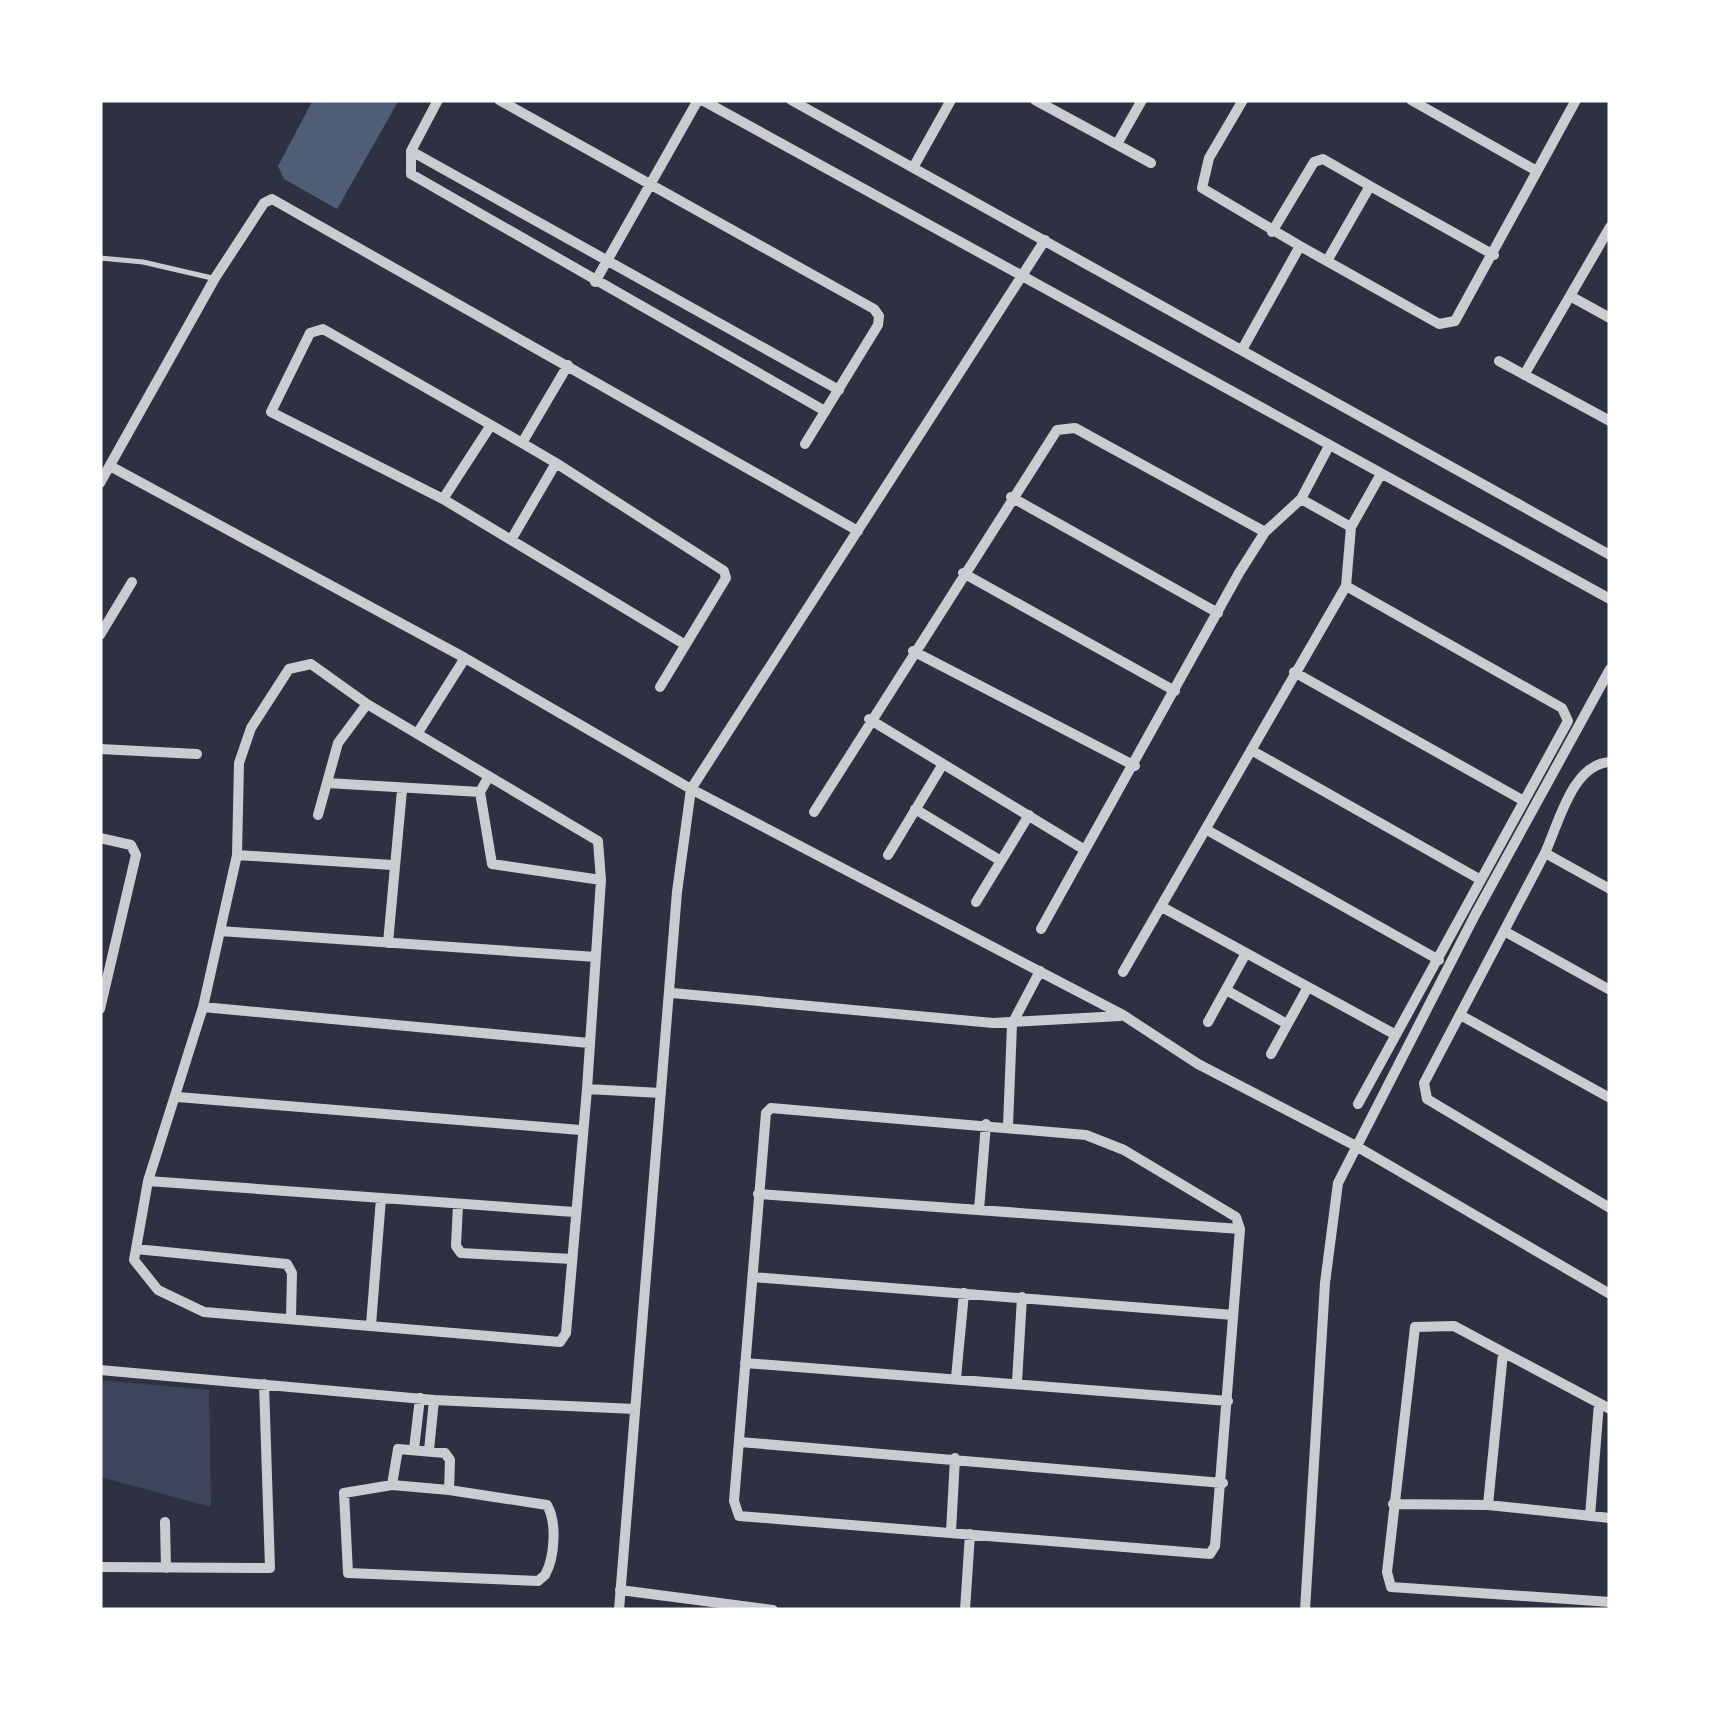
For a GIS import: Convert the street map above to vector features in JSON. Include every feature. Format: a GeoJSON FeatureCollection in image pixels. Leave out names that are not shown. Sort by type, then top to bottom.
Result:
{"type":"FeatureCollection","features":[{"type":"Feature","properties":{"kind":"street"},"geometry":{"type":"LineString","coordinates":[[438,100],[412,151],[412,174],[825,411]]}},
{"type":"Feature","properties":{"kind":"street"},"geometry":{"type":"LineString","coordinates":[[499,100],[874,309],[878,325],[805,444]]}},
{"type":"Feature","properties":{"kind":"street"},"geometry":{"type":"LineString","coordinates":[[595,282],[700,100],[1610,599]]}},
{"type":"Feature","properties":{"kind":"street"},"geometry":{"type":"LineString","coordinates":[[791,100],[1610,555]]}},
{"type":"Feature","properties":{"kind":"street"},"geometry":{"type":"LineString","coordinates":[[914,166],[951,100]]}},
{"type":"Feature","properties":{"kind":"street"},"geometry":{"type":"LineString","coordinates":[[1034,100],[1151,163]]}},
{"type":"Feature","properties":{"kind":"street"},"geometry":{"type":"LineString","coordinates":[[1117,144],[1142,100]]}},
{"type":"Feature","properties":{"kind":"street"},"geometry":{"type":"LineString","coordinates":[[1243,100],[1208,158],[1202,188],[1272,232],[1446,325],[1463,313],[1576,100]]}},
{"type":"Feature","properties":{"kind":"street"},"geometry":{"type":"LineString","coordinates":[[1411,100],[1536,170]]}},
{"type":"Feature","properties":{"kind":"street"},"geometry":{"type":"LineString","coordinates":[[412,151],[839,390]]}},
{"type":"Feature","properties":{"kind":"street"},"geometry":{"type":"LineString","coordinates":[[1272,232],[1314,162],[1324,159],[1494,254]]}},
{"type":"Feature","properties":{"kind":"street"},"geometry":{"type":"LineString","coordinates":[[1326,261],[1370,186]]}},
{"type":"Feature","properties":{"kind":"street"},"geometry":{"type":"LineString","coordinates":[[100,483],[215,278],[264,203],[272,199],[858,530]]}},
{"type":"Feature","properties":{"kind":"street"},"geometry":{"type":"LineString","coordinates":[[1524,375],[1610,227]]}},
{"type":"Feature","properties":{"kind":"street"},"geometry":{"type":"LineString","coordinates":[[618,1610],[682,838],[692,789],[1045,240]]}},
{"type":"Feature","properties":{"kind":"street"},"geometry":{"type":"LineString","coordinates":[[1243,348],[1300,246]]}},
{"type":"Feature","properties":{"kind":"street"},"geometry":{"type":"LineString","coordinates":[[1570,296],[1610,318]]}},
{"type":"Feature","properties":{"kind":"street"},"geometry":{"type":"LineString","coordinates":[[660,687],[726,573],[556,462],[322,329],[310,333],[271,412],[442,499],[684,644]]}},
{"type":"Feature","properties":{"kind":"street"},"geometry":{"type":"LineString","coordinates":[[1499,361],[1610,422]]}},
{"type":"Feature","properties":{"kind":"street"},"geometry":{"type":"LineString","coordinates":[[522,443],[568,365]]}},
{"type":"Feature","properties":{"kind":"street"},"geometry":{"type":"LineString","coordinates":[[442,499],[491,425]]}},
{"type":"Feature","properties":{"kind":"street"},"geometry":{"type":"LineString","coordinates":[[814,812],[869,719],[1058,430],[1074,428],[1266,532]]}},
{"type":"Feature","properties":{"kind":"street"},"geometry":{"type":"LineString","coordinates":[[1041,929],[1136,766],[1218,612],[1266,532],[1300,498],[1329,446]]}},
{"type":"Feature","properties":{"kind":"street"},"geometry":{"type":"LineString","coordinates":[[511,540],[556,462]]}},
{"type":"Feature","properties":{"kind":"street"},"geometry":{"type":"LineString","coordinates":[[110,466],[464,658],[692,789],[1123,1015],[1198,1064],[1356,1146],[1610,1294]]}},
{"type":"Feature","properties":{"kind":"street"},"geometry":{"type":"LineString","coordinates":[[1123,972],[1346,586],[1351,526],[1381,474]]}},
{"type":"Feature","properties":{"kind":"street"},"geometry":{"type":"LineString","coordinates":[[1011,497],[1218,612]]}},
{"type":"Feature","properties":{"kind":"street"},"geometry":{"type":"LineString","coordinates":[[1300,498],[1351,526]]}},
{"type":"Feature","properties":{"kind":"street"},"geometry":{"type":"LineString","coordinates":[[963,573],[1175,691]]}},
{"type":"Feature","properties":{"kind":"street"},"geometry":{"type":"LineString","coordinates":[[100,635],[132,582]]}},
{"type":"Feature","properties":{"kind":"street"},"geometry":{"type":"LineString","coordinates":[[1346,586],[1567,714],[1564,734],[1358,1104]]}},
{"type":"Feature","properties":{"kind":"street"},"geometry":{"type":"LineString","coordinates":[[913,651],[1136,766]]}},
{"type":"Feature","properties":{"kind":"street"},"geometry":{"type":"LineString","coordinates":[[417,734],[464,658]]}},
{"type":"Feature","properties":{"kind":"street"},"geometry":{"type":"LineString","coordinates":[[309,663],[417,734],[597,840],[601,880],[587,1090],[580,1130],[566,1334],[560,1342],[204,1312],[186,1306],[140,1273],[134,1263],[148,1181],[178,1097],[203,1008],[237,855],[239,763],[251,728],[284,674],[298,664],[309,663]]}},
{"type":"Feature","properties":{"kind":"street"},"geometry":{"type":"LineString","coordinates":[[1305,1610],[1325,1283],[1338,1183],[1475,915],[1610,669]]}},
{"type":"Feature","properties":{"kind":"street"},"geometry":{"type":"LineString","coordinates":[[1294,672],[1524,801]]}},
{"type":"Feature","properties":{"kind":"street"},"geometry":{"type":"LineString","coordinates":[[318,815],[338,743],[367,704]]}},
{"type":"Feature","properties":{"kind":"street"},"geometry":{"type":"LineString","coordinates":[[869,719],[1086,850]]}},
{"type":"Feature","properties":{"kind":"street"},"geometry":{"type":"LineString","coordinates":[[100,749],[197,754]]}},
{"type":"Feature","properties":{"kind":"street"},"geometry":{"type":"LineString","coordinates":[[1251,750],[1481,880]]}},
{"type":"Feature","properties":{"kind":"street"},"geometry":{"type":"LineString","coordinates":[[1610,762],[1596,764],[1580,776],[1506,932],[1424,1083],[1427,1100],[1610,1208]]}},
{"type":"Feature","properties":{"kind":"street"},"geometry":{"type":"LineString","coordinates":[[888,855],[943,764]]}},
{"type":"Feature","properties":{"kind":"street"},"geometry":{"type":"LineString","coordinates":[[490,776],[480,792],[492,864],[601,880]]}},
{"type":"Feature","properties":{"kind":"street"},"geometry":{"type":"LineString","coordinates":[[327,783],[480,792]]}},
{"type":"Feature","properties":{"kind":"street"},"geometry":{"type":"LineString","coordinates":[[388,943],[392,865],[402,790]]}},
{"type":"Feature","properties":{"kind":"street"},"geometry":{"type":"LineString","coordinates":[[915,809],[1001,861]]}},
{"type":"Feature","properties":{"kind":"street"},"geometry":{"type":"LineString","coordinates":[[976,902],[1029,815]]}},
{"type":"Feature","properties":{"kind":"street"},"geometry":{"type":"LineString","coordinates":[[1207,830],[1439,960]]}},
{"type":"Feature","properties":{"kind":"street"},"geometry":{"type":"LineString","coordinates":[[100,838],[132,845],[136,855],[100,1009]]}},
{"type":"Feature","properties":{"kind":"street"},"geometry":{"type":"LineString","coordinates":[[1545,852],[1610,889]]}},
{"type":"Feature","properties":{"kind":"street"},"geometry":{"type":"LineString","coordinates":[[237,855],[392,865]]}},
{"type":"Feature","properties":{"kind":"street"},"geometry":{"type":"LineString","coordinates":[[1162,907],[1396,1036]]}},
{"type":"Feature","properties":{"kind":"street"},"geometry":{"type":"LineString","coordinates":[[220,932],[596,956]]}},
{"type":"Feature","properties":{"kind":"street"},"geometry":{"type":"LineString","coordinates":[[1506,932],[1610,990]]}},
{"type":"Feature","properties":{"kind":"street"},"geometry":{"type":"LineString","coordinates":[[1208,1022],[1246,954]]}},
{"type":"Feature","properties":{"kind":"street"},"geometry":{"type":"LineString","coordinates":[[1008,1126],[1012,1024],[1040,970]]}},
{"type":"Feature","properties":{"kind":"street"},"geometry":{"type":"LineString","coordinates":[[1271,1054],[1308,987]]}},
{"type":"Feature","properties":{"kind":"street"},"geometry":{"type":"LineString","coordinates":[[1226,990],[1288,1024]]}},
{"type":"Feature","properties":{"kind":"street"},"geometry":{"type":"LineString","coordinates":[[672,992],[1012,1024],[1123,1015]]}},
{"type":"Feature","properties":{"kind":"street"},"geometry":{"type":"LineString","coordinates":[[203,1008],[588,1042]]}},
{"type":"Feature","properties":{"kind":"street"},"geometry":{"type":"LineString","coordinates":[[1462,1016],[1610,1098]]}},
{"type":"Feature","properties":{"kind":"street"},"geometry":{"type":"LineString","coordinates":[[587,1090],[661,1093]]}},
{"type":"Feature","properties":{"kind":"street"},"geometry":{"type":"LineString","coordinates":[[178,1097],[580,1130]]}},
{"type":"Feature","properties":{"kind":"street"},"geometry":{"type":"LineString","coordinates":[[771,1108],[986,1124],[1086,1135],[1124,1150],[1233,1216],[1240,1230],[1224,1484],[1215,1546],[1207,1556],[743,1518],[734,1506],[766,1113],[771,1108]]}},
{"type":"Feature","properties":{"kind":"street"},"geometry":{"type":"LineString","coordinates":[[979,1210],[986,1124]]}},
{"type":"Feature","properties":{"kind":"street"},"geometry":{"type":"LineString","coordinates":[[148,1181],[574,1212]]}},
{"type":"Feature","properties":{"kind":"street"},"geometry":{"type":"LineString","coordinates":[[758,1194],[1240,1230]]}},
{"type":"Feature","properties":{"kind":"street"},"geometry":{"type":"LineString","coordinates":[[371,1326],[381,1198]]}},
{"type":"Feature","properties":{"kind":"street"},"geometry":{"type":"LineString","coordinates":[[458,1204],[456,1246],[461,1253],[572,1259]]}},
{"type":"Feature","properties":{"kind":"street"},"geometry":{"type":"LineString","coordinates":[[136,1249],[287,1264],[292,1273],[290,1317]]}},
{"type":"Feature","properties":{"kind":"street"},"geometry":{"type":"LineString","coordinates":[[753,1277],[1234,1315]]}},
{"type":"Feature","properties":{"kind":"street"},"geometry":{"type":"LineString","coordinates":[[956,1378],[964,1293]]}},
{"type":"Feature","properties":{"kind":"street"},"geometry":{"type":"LineString","coordinates":[[1017,1382],[1022,1296]]}},
{"type":"Feature","properties":{"kind":"street"},"geometry":{"type":"LineString","coordinates":[[1610,1409],[1448,1325],[1418,1325],[1413,1330],[1386,1572],[1391,1588],[1610,1602]]}},
{"type":"Feature","properties":{"kind":"street"},"geometry":{"type":"LineString","coordinates":[[1488,1506],[1503,1353]]}},
{"type":"Feature","properties":{"kind":"street"},"geometry":{"type":"LineString","coordinates":[[746,1363],[1228,1400]]}},
{"type":"Feature","properties":{"kind":"street"},"geometry":{"type":"LineString","coordinates":[[100,1370],[434,1400],[634,1409]]}},
{"type":"Feature","properties":{"kind":"street"},"geometry":{"type":"LineString","coordinates":[[100,1567],[270,1568],[264,1384]]}},
{"type":"Feature","properties":{"kind":"street"},"geometry":{"type":"LineString","coordinates":[[414,1449],[420,1398]]}},
{"type":"Feature","properties":{"kind":"street"},"geometry":{"type":"LineString","coordinates":[[429,1450],[434,1400]]}},
{"type":"Feature","properties":{"kind":"street"},"geometry":{"type":"LineString","coordinates":[[1590,1516],[1599,1403]]}},
{"type":"Feature","properties":{"kind":"street"},"geometry":{"type":"LineString","coordinates":[[740,1442],[1224,1484]]}},
{"type":"Feature","properties":{"kind":"street"},"geometry":{"type":"LineString","coordinates":[[392,1485],[396,1450],[429,1450],[449,1456],[449,1490]]}},
{"type":"Feature","properties":{"kind":"street"},"geometry":{"type":"LineString","coordinates":[[950,1532],[955,1458]]}},
{"type":"Feature","properties":{"kind":"street"},"geometry":{"type":"LineString","coordinates":[[392,1485],[547,1504],[553,1518],[545,1575],[538,1580],[348,1574],[344,1493],[392,1485]]}},
{"type":"Feature","properties":{"kind":"street"},"geometry":{"type":"LineString","coordinates":[[1394,1504],[1488,1506],[1610,1518]]}},
{"type":"Feature","properties":{"kind":"street"},"geometry":{"type":"LineString","coordinates":[[165,1522],[166,1568]]}},
{"type":"Feature","properties":{"kind":"street"},"geometry":{"type":"LineString","coordinates":[[966,1610],[970,1534]]}},
{"type":"Feature","properties":{"kind":"street"},"geometry":{"type":"LineString","coordinates":[[620,1590],[734,1608],[773,1610]]}},
{"type":"Feature","properties":{"kind":"lane"},"geometry":{"type":"LineString","coordinates":[[100,258],[143,262],[215,278]]}},
{"type":"Feature","properties":{"kind":"shaded area"},"geometry":{"type":"Polygon","coordinates":[[[313,100],[399,100],[337,209],[284,179],[278,166],[313,100]]]}},
{"type":"Feature","properties":{"kind":"shaded area"},"geometry":{"type":"Polygon","coordinates":[[[100,1380],[209,1390],[211,1507],[100,1477],[100,1380]]]}}]}
